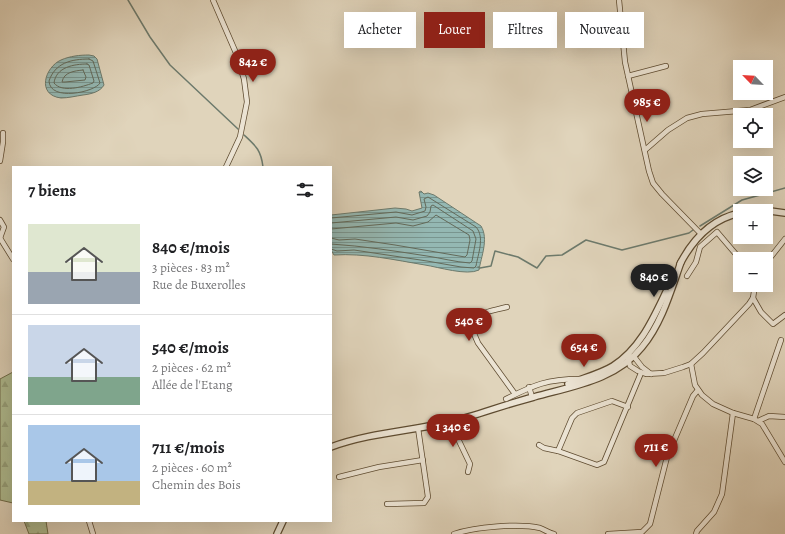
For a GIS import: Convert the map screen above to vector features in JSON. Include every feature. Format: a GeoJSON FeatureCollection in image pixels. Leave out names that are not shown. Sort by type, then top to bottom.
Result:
{"type":"FeatureCollection","features":[{"type":"Feature","properties":{"kind":"street"},"geometry":{"type":"LineString","coordinates":[[213,0],[236,53],[244,79],[247,102],[240,137],[226,166]]}},
{"type":"Feature","properties":{"kind":"street"},"geometry":{"type":"LineString","coordinates":[[618,0],[625,62],[653,184],[701,234]]}},
{"type":"Feature","properties":{"kind":"street"},"geometry":{"type":"LineString","coordinates":[[628,76],[666,66]]}},
{"type":"Feature","properties":{"kind":"street"},"geometry":{"type":"LineString","coordinates":[[645,150],[668,130],[687,118],[702,114],[750,110],[785,97]]}},
{"type":"Feature","properties":{"kind":"street"},"geometry":{"type":"LineString","coordinates":[[0,161],[4,142],[3,133]]}},
{"type":"Feature","properties":{"kind":"street"},"geometry":{"type":"LineString","coordinates":[[773,211],[785,213]]}},
{"type":"Feature","properties":{"kind":"street"},"geometry":{"type":"LineString","coordinates":[[532,397],[614,366],[642,348],[659,319],[681,262],[688,249],[701,234],[724,218],[733,215]]}},
{"type":"Feature","properties":{"kind":"street"},"geometry":{"type":"LineString","coordinates":[[0,220],[4,227],[0,238],[12,257]]}},
{"type":"Feature","properties":{"kind":"street"},"geometry":{"type":"LineString","coordinates":[[687,276],[696,262],[700,247],[717,232],[733,252]]}},
{"type":"Feature","properties":{"kind":"street"},"geometry":{"type":"LineString","coordinates":[[773,254],[785,239]]}},
{"type":"Feature","properties":{"kind":"street"},"geometry":{"type":"LineString","coordinates":[[628,362],[630,366],[641,373],[652,374],[664,373],[691,364],[750,304],[754,292]]}},
{"type":"Feature","properties":{"kind":"street"},"geometry":{"type":"LineString","coordinates":[[753,298],[761,312],[773,324],[785,315]]}},
{"type":"Feature","properties":{"kind":"street"},"geometry":{"type":"LineString","coordinates":[[506,306],[481,314],[475,321],[472,329],[478,343],[515,394]]}},
{"type":"Feature","properties":{"kind":"street"},"geometry":{"type":"LineString","coordinates":[[756,420],[781,340]]}},
{"type":"Feature","properties":{"kind":"street"},"geometry":{"type":"LineString","coordinates":[[332,446],[346,441],[450,422],[532,397],[596,380],[611,373],[628,362],[630,356]]}},
{"type":"Feature","properties":{"kind":"street"},"geometry":{"type":"LineString","coordinates":[[630,356],[635,358],[642,368],[652,374]]}},
{"type":"Feature","properties":{"kind":"street"},"geometry":{"type":"LineString","coordinates":[[691,364],[698,390],[708,401],[733,413],[756,420],[762,424],[785,462]]}},
{"type":"Feature","properties":{"kind":"street"},"geometry":{"type":"LineString","coordinates":[[539,445],[544,448],[558,451],[597,465],[604,462],[641,373]]}},
{"type":"Feature","properties":{"kind":"street"},"geometry":{"type":"LineString","coordinates":[[506,399],[543,382],[561,379],[582,379]]}},
{"type":"Feature","properties":{"kind":"street"},"geometry":{"type":"LineString","coordinates":[[530,387],[532,397]]}},
{"type":"Feature","properties":{"kind":"street"},"geometry":{"type":"LineString","coordinates":[[608,534],[642,532],[650,524],[668,457],[693,396],[698,390]]}},
{"type":"Feature","properties":{"kind":"street"},"geometry":{"type":"LineString","coordinates":[[558,451],[572,418],[577,413],[612,401],[628,407]]}},
{"type":"Feature","properties":{"kind":"street"},"geometry":{"type":"LineString","coordinates":[[696,534],[714,512],[722,494],[733,413]]}},
{"type":"Feature","properties":{"kind":"street"},"geometry":{"type":"LineString","coordinates":[[756,420],[769,416],[785,417]]}},
{"type":"Feature","properties":{"kind":"street"},"geometry":{"type":"LineString","coordinates":[[450,422],[470,464],[468,472]]}},
{"type":"Feature","properties":{"kind":"street"},"geometry":{"type":"LineString","coordinates":[[387,504],[424,503],[428,497],[418,428]]}},
{"type":"Feature","properties":{"kind":"street"},"geometry":{"type":"LineString","coordinates":[[339,477],[379,467],[423,460]]}},
{"type":"Feature","properties":{"kind":"street"},"geometry":{"type":"LineString","coordinates":[[89,522],[93,534]]}},
{"type":"Feature","properties":{"kind":"street"},"geometry":{"type":"LineString","coordinates":[[277,534],[283,522]]}},
{"type":"Feature","properties":{"kind":"street"},"geometry":{"type":"LineString","coordinates":[[454,534],[479,528],[522,526],[541,529],[554,534]]}},
{"type":"Feature","properties":{"kind":"green space"},"geometry":{"type":"Polygon","coordinates":[[[12,373],[12,503],[0,500],[0,379],[12,373]]]}},
{"type":"Feature","properties":{"kind":"green space"},"geometry":{"type":"Polygon","coordinates":[[[24,522],[46,522],[48,534],[29,534],[24,522]]]}},
{"type":"Feature","properties":{"kind":"water"},"geometry":{"type":"Polygon","coordinates":[[[89,55],[94,56],[97,59],[104,85],[100,89],[89,94],[64,98],[53,96],[48,92],[46,87],[47,74],[55,64],[68,58],[89,55]]]}},
{"type":"Feature","properties":{"kind":"water"},"geometry":{"type":"Polygon","coordinates":[[[421,191],[424,194],[428,193],[434,195],[481,226],[484,237],[484,248],[479,270],[474,272],[460,272],[380,257],[334,255],[332,252],[332,215],[395,208],[412,211],[422,208],[419,192],[421,191]]]}},
{"type":"Feature","properties":{"kind":"waterway"},"geometry":{"type":"LineString","coordinates":[[128,0],[150,37],[170,65],[238,129]]}},
{"type":"Feature","properties":{"kind":"waterway"},"geometry":{"type":"LineString","coordinates":[[244,135],[252,142],[259,152],[263,166]]}},
{"type":"Feature","properties":{"kind":"waterway"},"geometry":{"type":"LineString","coordinates":[[700,226],[742,200],[785,188]]}},
{"type":"Feature","properties":{"kind":"waterway"},"geometry":{"type":"LineString","coordinates":[[478,267],[491,266],[495,251],[518,257],[537,268],[546,256],[562,255],[586,240],[622,250],[689,233],[693,230]]}}]}
